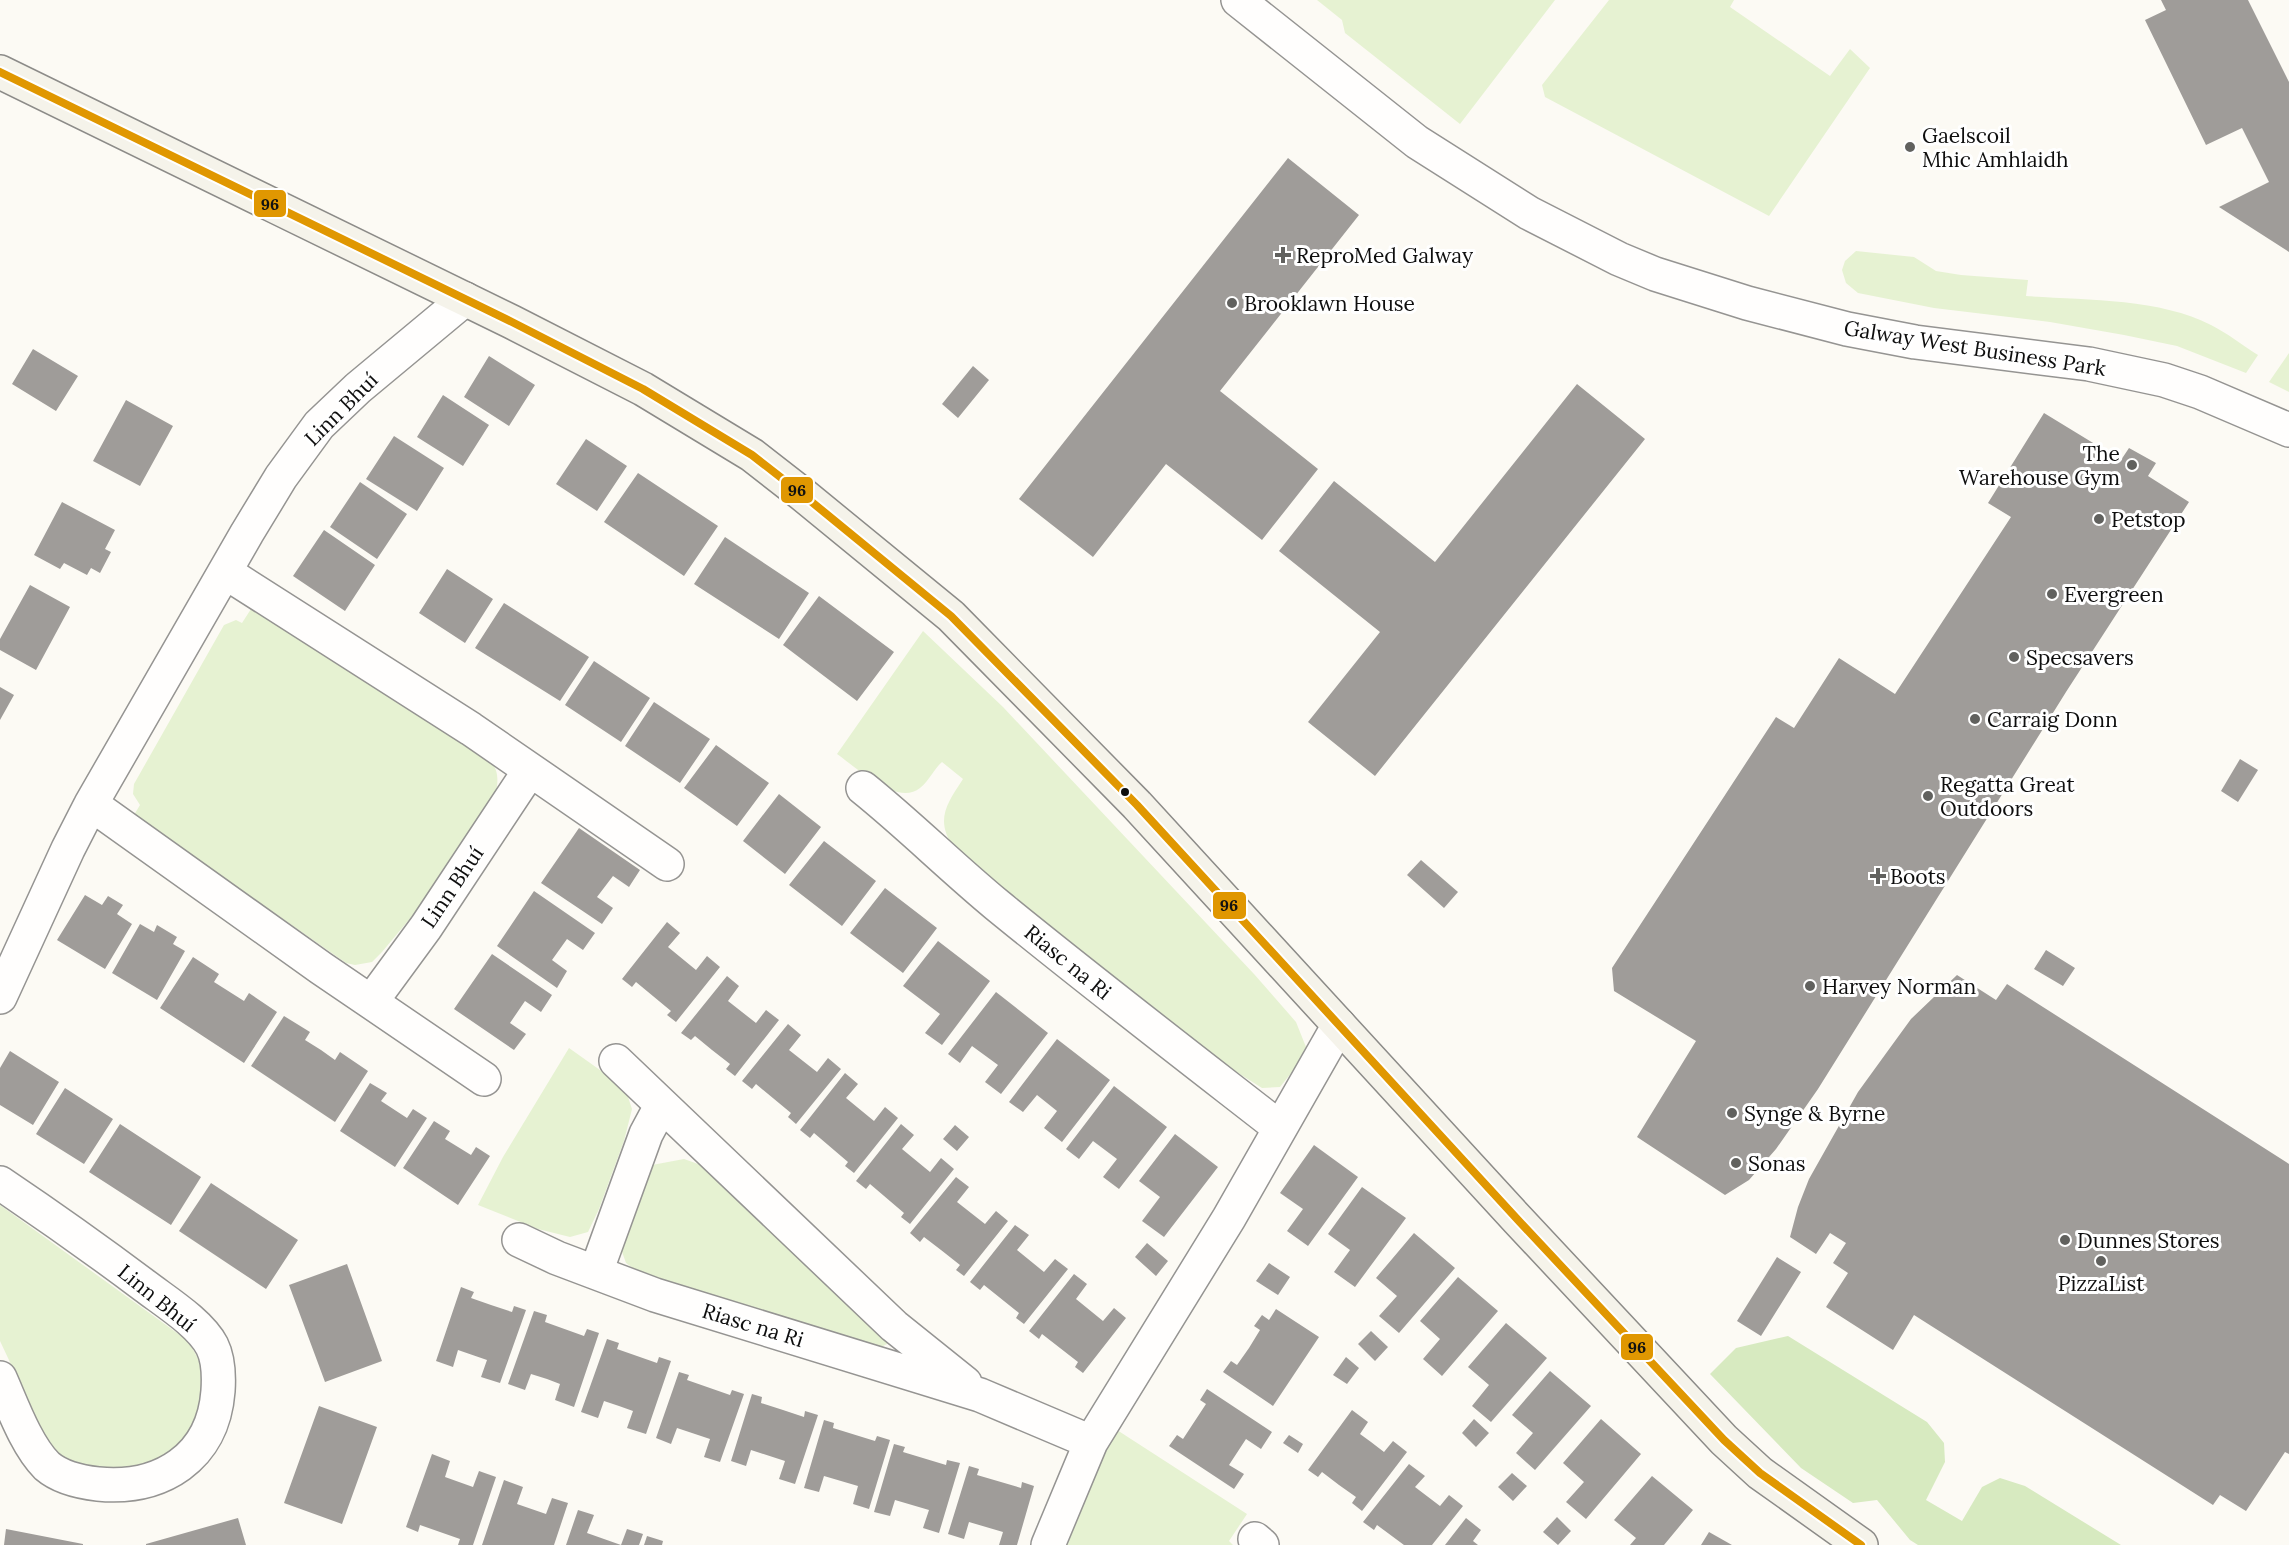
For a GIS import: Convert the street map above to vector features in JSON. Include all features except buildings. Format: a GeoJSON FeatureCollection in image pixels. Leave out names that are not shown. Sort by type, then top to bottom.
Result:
{"type":"FeatureCollection","features":[{"type":"Feature","properties":{"kind":"street","name":"Galway West Business Park"},"geometry":{"type":"LineString","coordinates":[[1238,0],[1417,142],[1529,213],[1628,263],[1727,297],[1847,329],[1915,342],[2089,364],[2164,380],[2200,392],[2289,430]]}},
{"type":"Feature","properties":{"kind":"street"},"geometry":{"type":"LineString","coordinates":[[0,72],[465,299],[643,389],[752,455],[951,616],[1137,805],[1518,1221],[1724,1440],[1760,1473],[1827,1523],[1861,1545]]}},
{"type":"Feature","properties":{"kind":"street","name":"Linn Bhuí"},"geometry":{"type":"LineString","coordinates":[[0,997],[91,804],[281,477],[319,425],[358,388],[465,299]]}},
{"type":"Feature","properties":{"kind":"street"},"geometry":{"type":"LineString","coordinates":[[225,572],[471,729],[667,864]]}},
{"type":"Feature","properties":{"kind":"street","name":"Linn Bhuí"},"geometry":{"type":"LineString","coordinates":[[371,1002],[426,927],[530,770]]}},
{"type":"Feature","properties":{"kind":"street","name":"Riasc na Ri"},"geometry":{"type":"LineString","coordinates":[[863,788],[910,826],[1021,924],[1280,1128]]}},
{"type":"Feature","properties":{"kind":"street"},"geometry":{"type":"LineString","coordinates":[[91,804],[484,1079]]}},
{"type":"Feature","properties":{"kind":"street"},"geometry":{"type":"LineString","coordinates":[[1048,1545],[1091,1442],[1229,1218],[1339,1025]]}},
{"type":"Feature","properties":{"kind":"street","name":"Riasc na Ri"},"geometry":{"type":"LineString","coordinates":[[616,1061],[894,1326],[980,1395]]}},
{"type":"Feature","properties":{"kind":"street"},"geometry":{"type":"LineString","coordinates":[[596,1272],[646,1134],[661,1106]]}},
{"type":"Feature","properties":{"kind":"street","name":"Linn Bhuí"},"geometry":{"type":"LineString","coordinates":[[0,1183],[185,1317],[212,1346],[218,1366],[219,1381],[212,1422],[204,1440],[194,1453],[165,1475],[147,1482],[106,1485],[72,1480],[48,1466],[35,1452],[0,1378]]}},
{"type":"Feature","properties":{"kind":"street","name":"Riasc na Ri"},"geometry":{"type":"LineString","coordinates":[[519,1240],[655,1295],[980,1395],[1091,1442]]}},
{"type":"Feature","properties":{"kind":"green space"},"geometry":{"type":"Polygon","coordinates":[[[1317,0],[1555,0],[1460,124],[1345,33],[1342,20],[1317,0]]]}},
{"type":"Feature","properties":{"kind":"green space"},"geometry":{"type":"Polygon","coordinates":[[[1609,0],[1734,0],[1730,7],[1830,76],[1850,49],[1870,68],[1769,216],[1545,97],[1542,85],[1609,0]]]}},
{"type":"Feature","properties":{"kind":"green space"},"geometry":{"type":"Polygon","coordinates":[[[1856,251],[1914,257],[1936,271],[2028,280],[2026,296],[2121,302],[2169,310],[2211,325],[2258,355],[2246,373],[2177,346],[2124,335],[2050,322],[1934,308],[1858,293],[1846,283],[1842,270],[1845,261],[1856,251]]]}},
{"type":"Feature","properties":{"kind":"green space"},"geometry":{"type":"Polygon","coordinates":[[[2289,353],[2289,392],[2269,382],[2289,353]]]}},
{"type":"Feature","properties":{"kind":"green space"},"geometry":{"type":"Polygon","coordinates":[[[251,609],[491,761],[497,773],[496,793],[438,885],[372,962],[355,965],[346,963],[134,815],[140,805],[133,794],[134,784],[224,625],[236,620],[242,623],[251,609]]]}},
{"type":"Feature","properties":{"kind":"green space"},"geometry":{"type":"Polygon","coordinates":[[[923,631],[1003,707],[1254,974],[1296,1022],[1306,1047],[1296,1067],[1280,1087],[1262,1088],[1227,1066],[1083,954],[954,848],[945,829],[945,813],[963,779],[942,762],[920,788],[911,793],[900,793],[877,783],[837,754],[923,631]]]}},
{"type":"Feature","properties":{"kind":"green space"},"geometry":{"type":"Polygon","coordinates":[[[569,1048],[607,1075],[627,1094],[632,1109],[624,1141],[588,1232],[570,1237],[538,1229],[478,1205],[503,1157],[569,1048]]]}},
{"type":"Feature","properties":{"kind":"green space"},"geometry":{"type":"Polygon","coordinates":[[[684,1159],[701,1165],[890,1337],[887,1344],[881,1347],[649,1280],[626,1263],[621,1249],[652,1165],[684,1159]]]}},
{"type":"Feature","properties":{"kind":"green space"},"geometry":{"type":"Polygon","coordinates":[[[0,1205],[184,1338],[195,1352],[201,1368],[203,1384],[197,1415],[194,1425],[183,1441],[171,1451],[158,1459],[128,1468],[96,1468],[72,1462],[48,1443],[0,1341],[0,1205]]]}},
{"type":"Feature","properties":{"kind":"green space"},"geometry":{"type":"Polygon","coordinates":[[[1788,1336],[1927,1422],[1944,1443],[1945,1462],[1926,1500],[1962,1521],[1982,1487],[2000,1478],[2025,1486],[2121,1545],[1918,1545],[1910,1540],[1877,1500],[1853,1503],[1801,1468],[1710,1374],[1736,1348],[1788,1336]]]}},
{"type":"Feature","properties":{"kind":"green space"},"geometry":{"type":"Polygon","coordinates":[[[1117,1430],[1247,1514],[1229,1541],[1233,1545],[1065,1545],[1108,1444],[1117,1430]]]}},
{"type":"Feature","properties":{"kind":"transit line","name":"96"},"geometry":{"type":"LineString","coordinates":[[0,72],[512,322],[643,389],[752,455],[802,494],[951,616],[1137,805],[1518,1220],[1724,1440],[1760,1473],[1861,1545]]}},
{"type":"Feature","properties":{"kind":"place","name":"Gaelscoil Mhic Amhlaidh"},"geometry":{"type":"Point","coordinates":[1910,147]}},
{"type":"Feature","properties":{"kind":"place","name":"ReproMed Galway"},"geometry":{"type":"Point","coordinates":[1283,255]}},
{"type":"Feature","properties":{"kind":"place","name":"Brooklawn House"},"geometry":{"type":"Point","coordinates":[1232,303]}},
{"type":"Feature","properties":{"kind":"place","name":"The Warehouse Gym"},"geometry":{"type":"Point","coordinates":[2132,465]}},
{"type":"Feature","properties":{"kind":"place","name":"Petstop"},"geometry":{"type":"Point","coordinates":[2099,519]}},
{"type":"Feature","properties":{"kind":"place","name":"Evergreen"},"geometry":{"type":"Point","coordinates":[2052,594]}},
{"type":"Feature","properties":{"kind":"place","name":"Specsavers"},"geometry":{"type":"Point","coordinates":[2014,657]}},
{"type":"Feature","properties":{"kind":"place","name":"Carraig Donn"},"geometry":{"type":"Point","coordinates":[1975,719]}},
{"type":"Feature","properties":{"kind":"place","name":"Regatta Great Outdoors"},"geometry":{"type":"Point","coordinates":[1928,796]}},
{"type":"Feature","properties":{"kind":"place","name":"Boots"},"geometry":{"type":"Point","coordinates":[1878,876]}},
{"type":"Feature","properties":{"kind":"place","name":"Harvey Norman"},"geometry":{"type":"Point","coordinates":[1810,986]}},
{"type":"Feature","properties":{"kind":"place","name":"Synge & Byrne"},"geometry":{"type":"Point","coordinates":[1732,1113]}},
{"type":"Feature","properties":{"kind":"place","name":"Sonas"},"geometry":{"type":"Point","coordinates":[1736,1163]}},
{"type":"Feature","properties":{"kind":"place","name":"Dunnes Stores"},"geometry":{"type":"Point","coordinates":[2065,1240]}},
{"type":"Feature","properties":{"kind":"place","name":"PizzaList"},"geometry":{"type":"Point","coordinates":[2101,1261]}}]}
